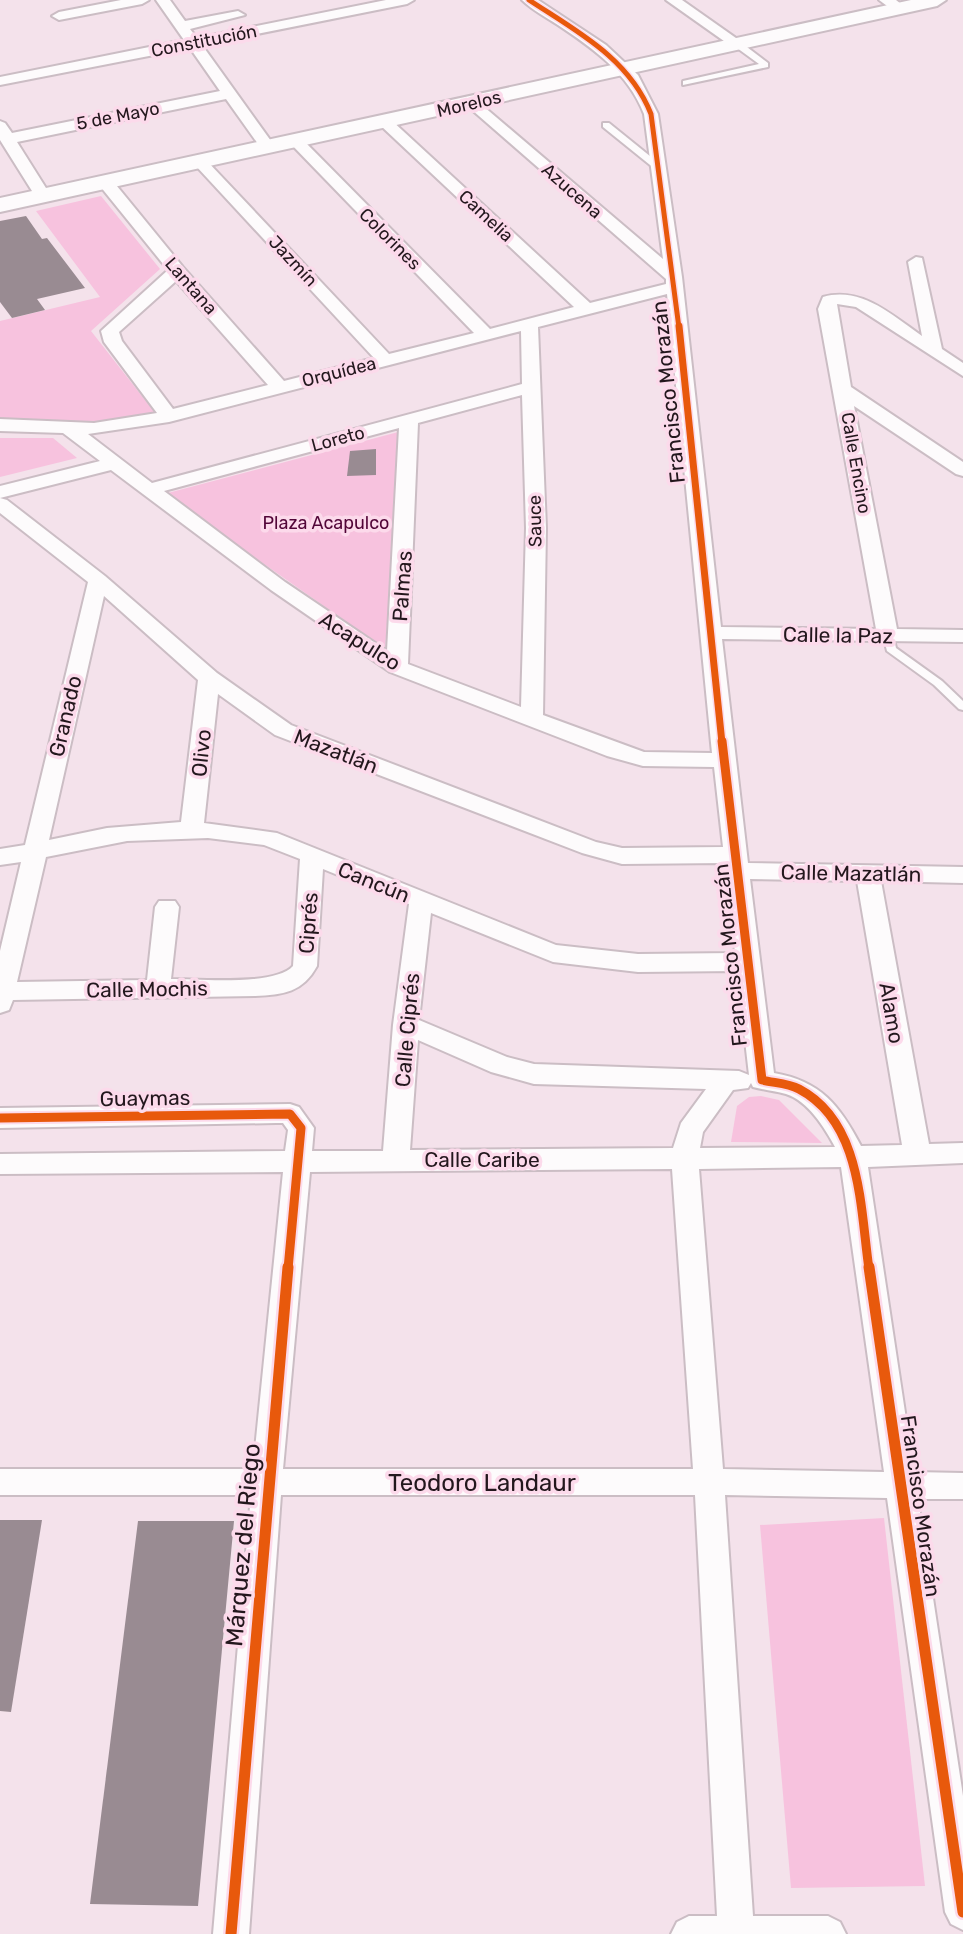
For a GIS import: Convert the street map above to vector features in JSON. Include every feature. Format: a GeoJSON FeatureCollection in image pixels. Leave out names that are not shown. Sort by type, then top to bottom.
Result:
{"type":"FeatureCollection","features":[{"type":"Feature","properties":{"kind":"street"},"geometry":{"type":"LineString","coordinates":[[59,16],[142,0]]}},
{"type":"Feature","properties":{"kind":"street","name":"Constitución"},"geometry":{"type":"LineString","coordinates":[[0,81],[407,0]]}},
{"type":"Feature","properties":{"kind":"street","name":"Francisco Morazán"},"geometry":{"type":"LineString","coordinates":[[529,0],[626,68],[648,101],[674,282],[724,760],[738,863],[746,962],[762,1080],[799,1089],[824,1110],[845,1137],[853,1157],[963,1912]]}},
{"type":"Feature","properties":{"kind":"street"},"geometry":{"type":"LineString","coordinates":[[673,0],[736,43]]}},
{"type":"Feature","properties":{"kind":"street","name":"Morelos"},"geometry":{"type":"LineString","coordinates":[[0,205],[471,103],[736,43],[893,4],[937,0]]}},
{"type":"Feature","properties":{"kind":"street"},"geometry":{"type":"LineString","coordinates":[[169,1],[182,26],[268,148]]}},
{"type":"Feature","properties":{"kind":"street"},"geometry":{"type":"LineString","coordinates":[[182,26],[238,15]]}},
{"type":"Feature","properties":{"kind":"street","name":"5 de Mayo"},"geometry":{"type":"LineString","coordinates":[[43,196],[4,133],[229,94]]}},
{"type":"Feature","properties":{"kind":"street","name":"Azucena"},"geometry":{"type":"LineString","coordinates":[[471,103],[674,282]]}},
{"type":"Feature","properties":{"kind":"street","name":"Camelia"},"geometry":{"type":"LineString","coordinates":[[385,122],[587,310]]}},
{"type":"Feature","properties":{"kind":"street","name":"Colorines"},"geometry":{"type":"LineString","coordinates":[[296,141],[486,335]]}},
{"type":"Feature","properties":{"kind":"street","name":"Jazmín"},"geometry":{"type":"LineString","coordinates":[[201,163],[385,360]]}},
{"type":"Feature","properties":{"kind":"street","name":"Lantana"},"geometry":{"type":"LineString","coordinates":[[106,183],[177,271],[279,387]]}},
{"type":"Feature","properties":{"kind":"street"},"geometry":{"type":"LineString","coordinates":[[916,262],[934,351],[963,371]]}},
{"type":"Feature","properties":{"kind":"street"},"geometry":{"type":"LineString","coordinates":[[169,416],[113,342],[110,331],[177,271]]}},
{"type":"Feature","properties":{"kind":"street","name":"Orquídea"},"geometry":{"type":"LineString","coordinates":[[0,425],[94,429],[169,416],[587,310],[674,282]]}},
{"type":"Feature","properties":{"kind":"street","name":"Calle Encino"},"geometry":{"type":"LineString","coordinates":[[888,635],[827,309],[830,301],[839,298],[862,303],[934,351]]}},
{"type":"Feature","properties":{"kind":"street","name":"Sauce"},"geometry":{"type":"LineString","coordinates":[[529,324],[536,528],[532,718]]}},
{"type":"Feature","properties":{"kind":"street","name":"Loreto"},"geometry":{"type":"LineString","coordinates":[[146,490],[530,387]]}},
{"type":"Feature","properties":{"kind":"street"},"geometry":{"type":"LineString","coordinates":[[843,390],[963,470]]}},
{"type":"Feature","properties":{"kind":"street","name":"Palmas"},"geometry":{"type":"LineString","coordinates":[[397,667],[409,421]]}},
{"type":"Feature","properties":{"kind":"street","name":"Acapulco"},"geometry":{"type":"LineString","coordinates":[[67,427],[146,490],[278,586],[397,667],[615,751],[643,759],[724,760]]}},
{"type":"Feature","properties":{"kind":"street"},"geometry":{"type":"LineString","coordinates":[[0,492],[114,463]]}},
{"type":"Feature","properties":{"kind":"street","name":"Mazatlán"},"geometry":{"type":"LineString","coordinates":[[0,504],[98,580],[209,678],[283,730],[590,848],[622,856],[738,863]]}},
{"type":"Feature","properties":{"kind":"street","name":"Granado"},"geometry":{"type":"LineString","coordinates":[[1,998],[4,963],[35,852],[98,580]]}},
{"type":"Feature","properties":{"kind":"street","name":"Calle la Paz"},"geometry":{"type":"LineString","coordinates":[[712,633],[963,636]]}},
{"type":"Feature","properties":{"kind":"street","name":"Olivo"},"geometry":{"type":"LineString","coordinates":[[192,829],[209,678]]}},
{"type":"Feature","properties":{"kind":"street","name":"Cancún"},"geometry":{"type":"LineString","coordinates":[[0,857],[108,836],[192,829],[236,832],[269,838],[553,953],[638,963],[746,962]]}},
{"type":"Feature","properties":{"kind":"street","name":"Ciprés"},"geometry":{"type":"LineString","coordinates":[[290,983],[300,977],[305,966],[312,857]]}},
{"type":"Feature","properties":{"kind":"street","name":"Calle Mazatlán"},"geometry":{"type":"LineString","coordinates":[[738,863],[868,874],[963,875]]}},
{"type":"Feature","properties":{"kind":"street","name":"Alamo"},"geometry":{"type":"LineString","coordinates":[[868,874],[917,1153]]}},
{"type":"Feature","properties":{"kind":"street","name":"Calle Ciprés"},"geometry":{"type":"LineString","coordinates":[[396,1160],[406,1025],[421,900]]}},
{"type":"Feature","properties":{"kind":"street"},"geometry":{"type":"LineString","coordinates":[[158,989],[167,907]]}},
{"type":"Feature","properties":{"kind":"street","name":"Calle Mochis"},"geometry":{"type":"LineString","coordinates":[[1,998],[158,989],[255,987],[290,983]]}},
{"type":"Feature","properties":{"kind":"street"},"geometry":{"type":"LineString","coordinates":[[406,1025],[500,1065],[534,1074],[762,1080]]}},
{"type":"Feature","properties":{"kind":"street"},"geometry":{"type":"LineString","coordinates":[[726,1081],[690,1129],[685,1158],[709,1482],[735,1933]]}},
{"type":"Feature","properties":{"kind":"street","name":"Guaymas"},"geometry":{"type":"LineString","coordinates":[[0,1118],[290,1114]]}},
{"type":"Feature","properties":{"kind":"street","name":"Márquez del Riego"},"geometry":{"type":"LineString","coordinates":[[231,1934],[267,1483],[301,1128],[290,1114]]}},
{"type":"Feature","properties":{"kind":"street","name":"Calle Caribe"},"geometry":{"type":"LineString","coordinates":[[0,1164],[853,1157],[963,1153]]}},
{"type":"Feature","properties":{"kind":"street","name":"Teodoro Landaur"},"geometry":{"type":"LineString","coordinates":[[0,1482],[709,1482],[963,1486]]}},
{"type":"Feature","properties":{"kind":"street"},"geometry":{"type":"LineString","coordinates":[[689,1934],[828,1934]]}},
{"type":"Feature","properties":{"kind":"lane"},"geometry":{"type":"LineString","coordinates":[[686,83],[765,65],[736,43]]}},
{"type":"Feature","properties":{"kind":"lane"},"geometry":{"type":"LineString","coordinates":[[606,125],[657,167]]}},
{"type":"Feature","properties":{"kind":"lane"},"geometry":{"type":"LineString","coordinates":[[888,635],[891,649],[938,683],[963,708]]}},
{"type":"Feature","properties":{"kind":"green space"},"geometry":{"type":"Polygon","coordinates":[[[101,196],[160,269],[91,331],[156,414],[97,423],[0,421],[0,321],[100,297],[36,211],[101,196]]]}},
{"type":"Feature","properties":{"kind":"green space","name":"Plaza Acapulco"},"geometry":{"type":"Polygon","coordinates":[[[402,431],[385,649],[164,494],[402,431]]]}},
{"type":"Feature","properties":{"kind":"green space"},"geometry":{"type":"Polygon","coordinates":[[[0,438],[53,438],[77,458],[0,477],[0,438]]]}},
{"type":"Feature","properties":{"kind":"green space"},"geometry":{"type":"Polygon","coordinates":[[[761,1096],[779,1100],[822,1143],[731,1142],[737,1106],[749,1097],[761,1096]]]}},
{"type":"Feature","properties":{"kind":"green space"},"geometry":{"type":"Polygon","coordinates":[[[884,1518],[925,1886],[791,1888],[760,1525],[884,1518]]]}},
{"type":"Feature","properties":{"kind":"building"},"geometry":{"type":"Polygon","coordinates":[[[26,216],[42,239],[47,238],[85,288],[37,299],[45,310],[12,318],[0,302],[0,221],[26,216]]]}},
{"type":"Feature","properties":{"kind":"building"},"geometry":{"type":"Polygon","coordinates":[[[376,449],[376,475],[347,476],[350,451],[376,449]]]}},
{"type":"Feature","properties":{"kind":"building"},"geometry":{"type":"Polygon","coordinates":[[[0,1520],[42,1520],[11,1712],[0,1711],[0,1520]]]}},
{"type":"Feature","properties":{"kind":"building"},"geometry":{"type":"Polygon","coordinates":[[[138,1521],[234,1521],[198,1906],[90,1904],[138,1521]]]}},
{"type":"Feature","properties":{"kind":"cycle path"},"geometry":{"type":"LineString","coordinates":[[529,0],[583,35],[618,63],[644,95],[651,114],[674,277],[724,760],[762,1080],[795,1087],[817,1102],[832,1119],[853,1157],[963,1912]]}},
{"type":"Feature","properties":{"kind":"cycle path"},"geometry":{"type":"LineString","coordinates":[[0,1118],[276,1113],[290,1114],[301,1128],[267,1483],[231,1934]]}}]}
